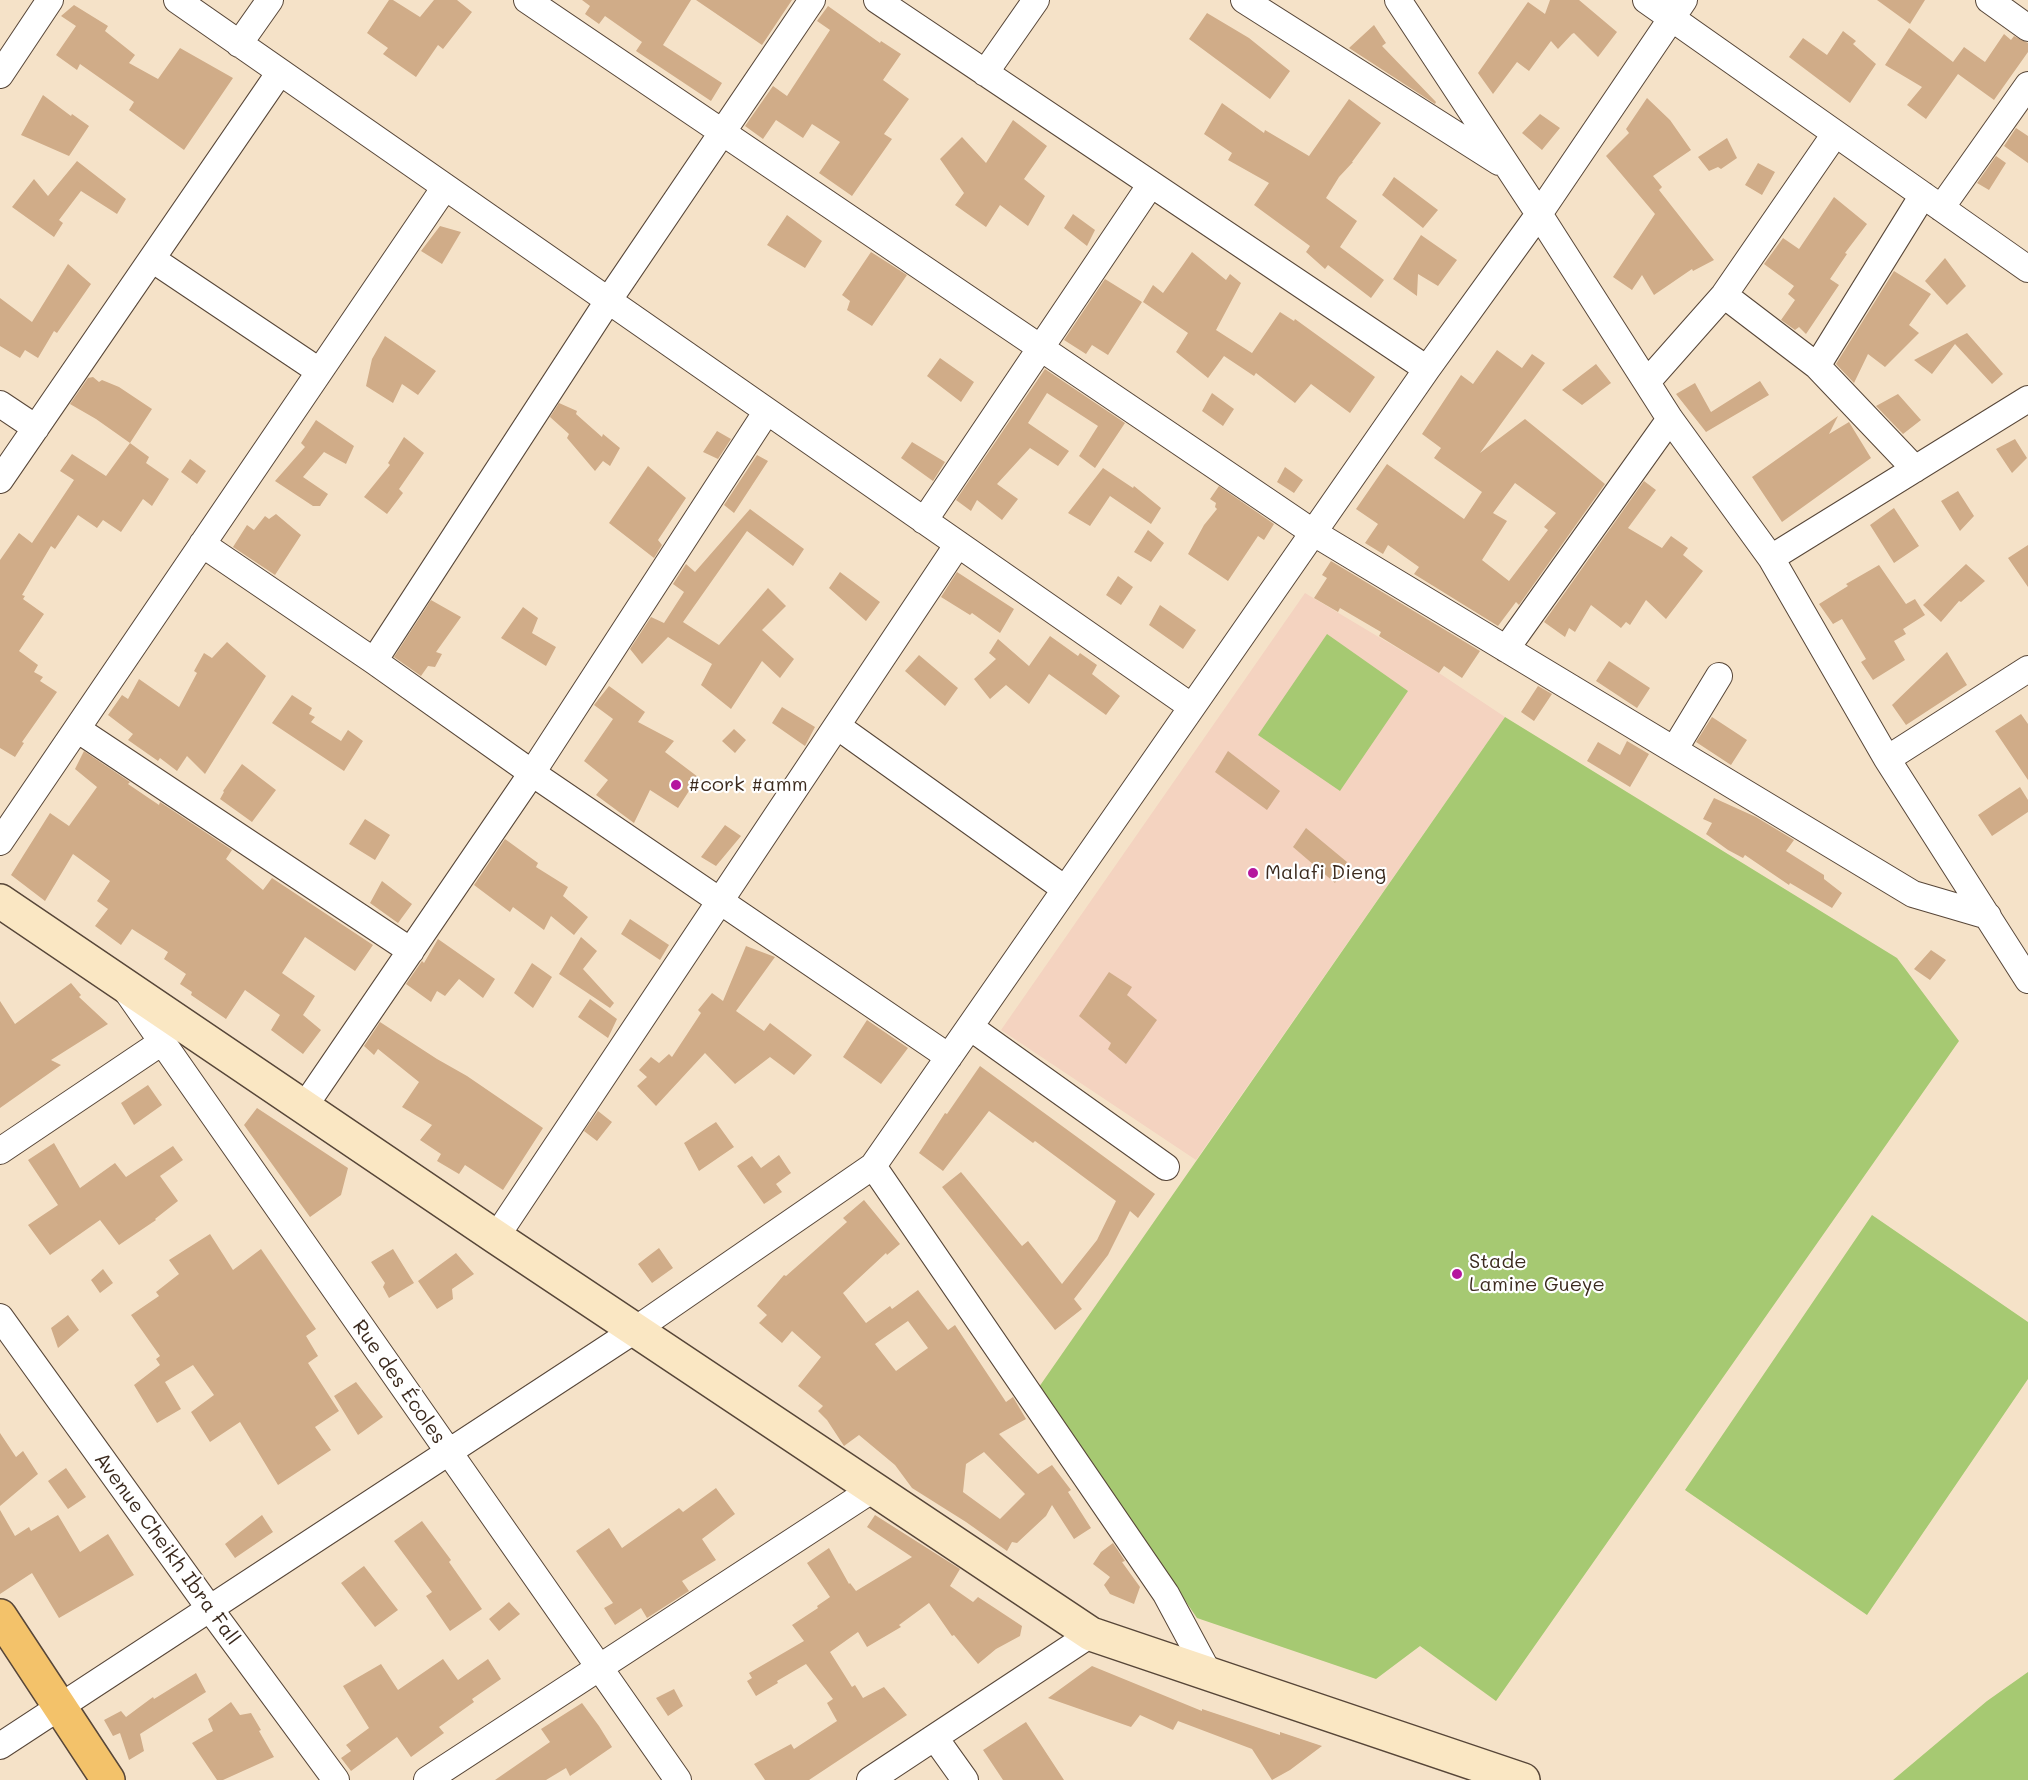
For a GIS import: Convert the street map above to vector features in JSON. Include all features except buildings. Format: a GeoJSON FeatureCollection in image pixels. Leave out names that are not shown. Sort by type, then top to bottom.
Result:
{"type":"FeatureCollection","features":[{"type":"Feature","properties":{"kind":"highway"},"geometry":{"type":"LineString","coordinates":[[0,1616],[108,1780]]}},
{"type":"Feature","properties":{"kind":"street"},"geometry":{"type":"LineString","coordinates":[[0,75],[50,0]]}},
{"type":"Feature","properties":{"kind":"street"},"geometry":{"type":"LineString","coordinates":[[177,0],[1192,707]]}},
{"type":"Feature","properties":{"kind":"street"},"geometry":{"type":"LineString","coordinates":[[239,44],[270,0]]}},
{"type":"Feature","properties":{"kind":"street"},"geometry":{"type":"LineString","coordinates":[[527,0],[1314,533],[1914,894],[1988,916]]}},
{"type":"Feature","properties":{"kind":"street"},"geometry":{"type":"LineString","coordinates":[[374,661],[608,301],[812,0]]}},
{"type":"Feature","properties":{"kind":"street"},"geometry":{"type":"LineString","coordinates":[[877,0],[1427,369]]}},
{"type":"Feature","properties":{"kind":"street"},"geometry":{"type":"LineString","coordinates":[[985,73],[1036,0]]}},
{"type":"Feature","properties":{"kind":"street"},"geometry":{"type":"LineString","coordinates":[[1244,0],[1508,168]]}},
{"type":"Feature","properties":{"kind":"street"},"geometry":{"type":"LineString","coordinates":[[1398,0],[1670,418],[1771,558],[1887,759],[2028,980]]}},
{"type":"Feature","properties":{"kind":"street"},"geometry":{"type":"LineString","coordinates":[[1646,0],[1678,9],[1835,134],[2028,269]]}},
{"type":"Feature","properties":{"kind":"street"},"geometry":{"type":"LineString","coordinates":[[1989,0],[2028,28]]}},
{"type":"Feature","properties":{"kind":"street"},"geometry":{"type":"LineString","coordinates":[[0,1746],[635,1330],[873,1166],[1427,369],[1539,214],[1678,9]]}},
{"type":"Feature","properties":{"kind":"street"},"geometry":{"type":"LineString","coordinates":[[0,480],[280,72]]}},
{"type":"Feature","properties":{"kind":"street"},"geometry":{"type":"LineString","coordinates":[[1817,366],[1932,202],[2028,85]]}},
{"type":"Feature","properties":{"kind":"street"},"geometry":{"type":"LineString","coordinates":[[1647,382],[1724,295],[1835,134]]}},
{"type":"Feature","properties":{"kind":"street"},"geometry":{"type":"LineString","coordinates":[[924,521],[1151,184]]}},
{"type":"Feature","properties":{"kind":"street"},"geometry":{"type":"LineString","coordinates":[[0,842],[445,187]]}},
{"type":"Feature","properties":{"kind":"street"},"geometry":{"type":"LineString","coordinates":[[152,259],[319,371]]}},
{"type":"Feature","properties":{"kind":"street"},"geometry":{"type":"LineString","coordinates":[[1724,295],[1817,366],[1915,469]]}},
{"type":"Feature","properties":{"kind":"street"},"geometry":{"type":"LineString","coordinates":[[1771,558],[2028,399]]}},
{"type":"Feature","properties":{"kind":"street"},"geometry":{"type":"LineString","coordinates":[[0,404],[36,428]]}},
{"type":"Feature","properties":{"kind":"street"},"geometry":{"type":"LineString","coordinates":[[304,1107],[532,773],[767,411]]}},
{"type":"Feature","properties":{"kind":"street"},"geometry":{"type":"LineString","coordinates":[[1506,649],[1670,418]]}},
{"type":"Feature","properties":{"kind":"street"},"geometry":{"type":"LineString","coordinates":[[202,544],[374,661],[532,773],[949,1057]]}},
{"type":"Feature","properties":{"kind":"street"},"geometry":{"type":"LineString","coordinates":[[496,1237],[958,544]]}},
{"type":"Feature","properties":{"kind":"street"},"geometry":{"type":"LineString","coordinates":[[1887,759],[2028,669]]}},
{"type":"Feature","properties":{"kind":"street"},"geometry":{"type":"LineString","coordinates":[[1674,750],[1719,676]]}},
{"type":"Feature","properties":{"kind":"street"},"geometry":{"type":"LineString","coordinates":[[837,726],[1065,889]]}},
{"type":"Feature","properties":{"kind":"street"},"geometry":{"type":"LineString","coordinates":[[77,729],[411,951]]}},
{"type":"Feature","properties":{"kind":"street"},"geometry":{"type":"LineString","coordinates":[[0,901],[496,1237],[1090,1634],[1523,1780]]}},
{"type":"Feature","properties":{"kind":"street","name":"Rue des Écoles"},"geometry":{"type":"LineString","coordinates":[[121,983],[678,1780]]}},
{"type":"Feature","properties":{"kind":"street"},"geometry":{"type":"LineString","coordinates":[[970,1027],[1166,1167]]}},
{"type":"Feature","properties":{"kind":"street"},"geometry":{"type":"LineString","coordinates":[[0,1151],[162,1042]]}},
{"type":"Feature","properties":{"kind":"street"},"geometry":{"type":"LineString","coordinates":[[873,1166],[1166,1594],[1209,1674]]}},
{"type":"Feature","properties":{"kind":"street","name":"Avenue Cheikh Ibra Fall"},"geometry":{"type":"LineString","coordinates":[[0,1317],[336,1780]]}},
{"type":"Feature","properties":{"kind":"street"},"geometry":{"type":"LineString","coordinates":[[426,1780],[873,1489]]}},
{"type":"Feature","properties":{"kind":"street"},"geometry":{"type":"LineString","coordinates":[[870,1780],[1090,1634]]}},
{"type":"Feature","properties":{"kind":"street"},"geometry":{"type":"LineString","coordinates":[[935,1738],[965,1780]]}},
{"type":"Feature","properties":{"kind":"shaded area","name":"Malafi Dieng"},"geometry":{"type":"Polygon","coordinates":[[[1305,593],[1439,673],[1505,717],[1196,1160],[1001,1030],[1305,593]]]}},
{"type":"Feature","properties":{"kind":"green space"},"geometry":{"type":"Polygon","coordinates":[[[1327,634],[1408,691],[1340,791],[1258,735],[1327,634]]]}},
{"type":"Feature","properties":{"kind":"green space","name":"Stade Lamine Gueye"},"geometry":{"type":"Polygon","coordinates":[[[1505,717],[1897,958],[1959,1041],[1496,1701],[1420,1646],[1376,1679],[1197,1618],[1039,1387],[1505,717]]]}},
{"type":"Feature","properties":{"kind":"green space"},"geometry":{"type":"Polygon","coordinates":[[[1872,1215],[2028,1322],[2028,1379],[1867,1615],[1685,1490],[1872,1215]]]}},
{"type":"Feature","properties":{"kind":"green space"},"geometry":{"type":"Polygon","coordinates":[[[2028,1672],[2028,1780],[1893,1780],[1987,1701],[2028,1672]]]}},
{"type":"Feature","properties":{"kind":"place","name":"#cork #amm"},"geometry":{"type":"Point","coordinates":[676,785]}},
{"type":"Feature","properties":{"kind":"place","name":"Malafi Dieng"},"geometry":{"type":"Point","coordinates":[1253,873]}},
{"type":"Feature","properties":{"kind":"place","name":"Stade Lamine Gueye"},"geometry":{"type":"Point","coordinates":[1457,1274]}}]}
